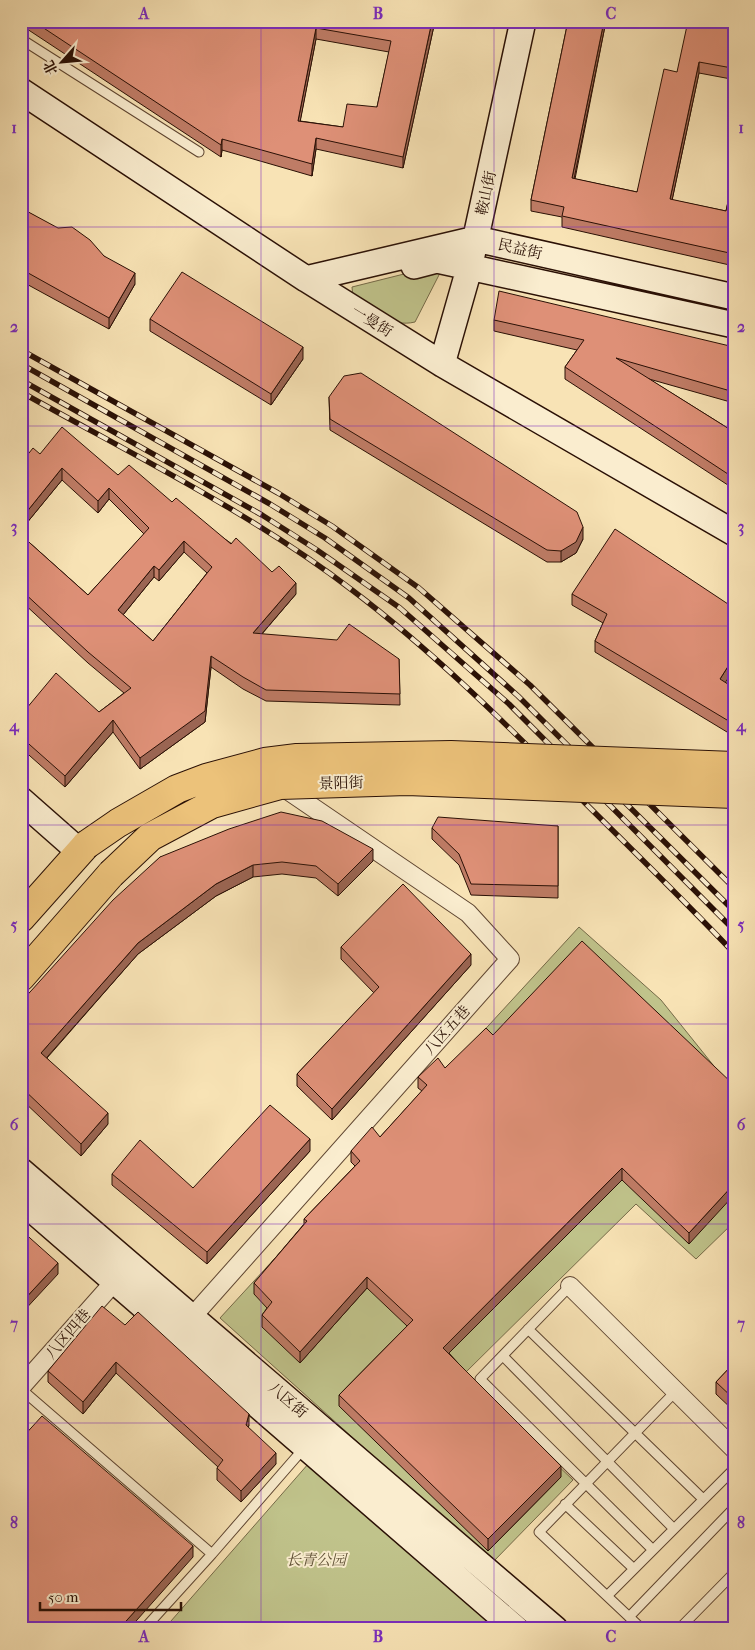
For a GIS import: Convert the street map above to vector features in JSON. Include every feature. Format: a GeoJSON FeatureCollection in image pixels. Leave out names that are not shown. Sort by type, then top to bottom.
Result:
{"type":"FeatureCollection","features":[{"type":"Feature","properties":{"kind":"main road","name":"鞍山街"},"geometry":{"type":"LineString","coordinates":[[442,364],[469,269],[523,21]]}},
{"type":"Feature","properties":{"kind":"main road","name":"一曼街"},"geometry":{"type":"LineString","coordinates":[[21,91],[313,283],[442,364],[734,533]]}},
{"type":"Feature","properties":{"kind":"main road","name":"民益街"},"geometry":{"type":"LineString","coordinates":[[313,283],[476,239],[734,297]]}},
{"type":"Feature","properties":{"kind":"main road","name":"民益街"},"geometry":{"type":"LineString","coordinates":[[313,283],[437,260],[469,269],[734,325]]}},
{"type":"Feature","properties":{"kind":"main road","name":"景阳街"},"geometry":{"type":"LineString","coordinates":[[21,918],[83,848],[118,823],[177,789],[206,778],[265,762],[297,758],[452,756],[734,766]]}},
{"type":"Feature","properties":{"kind":"main road","name":"景阳街"},"geometry":{"type":"LineString","coordinates":[[21,977],[111,874],[150,837],[212,804],[280,785],[407,782],[734,794]]}},
{"type":"Feature","properties":{"kind":"main road"},"geometry":{"type":"LineString","coordinates":[[21,800],[83,848]]}},
{"type":"Feature","properties":{"kind":"main road","name":"八区街"},"geometry":{"type":"LineString","coordinates":[[21,1171],[556,1629]]}},
{"type":"Feature","properties":{"kind":"main road","name":"八区街"},"geometry":{"type":"LineString","coordinates":[[21,1200],[516,1629]]}},
{"type":"Feature","properties":{"kind":"street","name":"八区五巷"},"geometry":{"type":"LineString","coordinates":[[192,1317],[510,959],[468,913],[280,785]]}},
{"type":"Feature","properties":{"kind":"street","name":"八区四巷"},"geometry":{"type":"LineString","coordinates":[[21,1388],[115,1281]]}},
{"type":"Feature","properties":{"kind":"street"},"geometry":{"type":"LineString","coordinates":[[570,1286],[734,1449]]}},
{"type":"Feature","properties":{"kind":"lane"},"geometry":{"type":"LineString","coordinates":[[21,39],[199,152]]}},
{"type":"Feature","properties":{"kind":"lane"},"geometry":{"type":"LineString","coordinates":[[570,1286],[480,1379],[653,1550]]}},
{"type":"Feature","properties":{"kind":"lane"},"geometry":{"type":"LineString","coordinates":[[528,1329],[703,1499]]}},
{"type":"Feature","properties":{"kind":"lane"},"geometry":{"type":"LineString","coordinates":[[503,1356],[674,1529]]}},
{"type":"Feature","properties":{"kind":"lane"},"geometry":{"type":"LineString","coordinates":[[21,1388],[212,1554]]}},
{"type":"Feature","properties":{"kind":"lane"},"geometry":{"type":"LineString","coordinates":[[642,1629],[539,1532],[676,1391]]}},
{"type":"Feature","properties":{"kind":"lane"},"geometry":{"type":"LineString","coordinates":[[144,1629],[212,1554],[305,1446]]}},
{"type":"Feature","properties":{"kind":"lane"},"geometry":{"type":"LineString","coordinates":[[607,1596],[734,1469]]}},
{"type":"Feature","properties":{"kind":"lane"},"geometry":{"type":"LineString","coordinates":[[566,1504],[634,1568]]}},
{"type":"Feature","properties":{"kind":"lane"},"geometry":{"type":"LineString","coordinates":[[629,1617],[734,1508]]}},
{"type":"Feature","properties":{"kind":"lane"},"geometry":{"type":"LineString","coordinates":[[679,1629],[734,1574]]}},
{"type":"Feature","properties":{"kind":"green space"},"geometry":{"type":"Polygon","coordinates":[[[436,266],[440,273],[415,322],[398,322],[382,317],[353,298],[352,287],[436,266]]]}},
{"type":"Feature","properties":{"kind":"green space"},"geometry":{"type":"Polygon","coordinates":[[[579,927],[661,1000],[734,1091],[734,1222],[696,1259],[636,1204],[463,1375],[573,1480],[492,1563],[220,1318],[579,927]]]}},
{"type":"Feature","properties":{"kind":"green space","name":"长青公园"},"geometry":{"type":"Polygon","coordinates":[[[309,1463],[504,1629],[164,1629],[309,1463]]]}},
{"type":"Feature","properties":{"kind":"building"},"geometry":{"type":"Polygon","coordinates":[[[33,21],[432,21],[403,157],[316,138],[312,164],[222,139],[221,145],[33,21]],[[316,28],[298,121],[343,127],[347,104],[377,107],[391,41],[316,28]]]}},
{"type":"Feature","properties":{"kind":"building"},"geometry":{"type":"Polygon","coordinates":[[[568,21],[604,21],[572,178],[637,192],[664,69],[677,72],[688,21],[734,21],[734,76],[731,75],[732,68],[699,62],[670,199],[726,211],[734,174],[734,254],[562,216],[564,207],[531,200],[568,21]]]}},
{"type":"Feature","properties":{"kind":"building"},"geometry":{"type":"Polygon","coordinates":[[[21,208],[58,228],[72,227],[90,240],[104,256],[135,273],[109,318],[21,269],[21,208]]]}},
{"type":"Feature","properties":{"kind":"building"},"geometry":{"type":"Polygon","coordinates":[[[182,272],[303,347],[271,394],[150,319],[182,272]]]}},
{"type":"Feature","properties":{"kind":"building"},"geometry":{"type":"Polygon","coordinates":[[[499,291],[734,347],[734,392],[616,358],[734,432],[734,478],[565,367],[584,340],[494,320],[499,291]]]}},
{"type":"Feature","properties":{"kind":"building"},"geometry":{"type":"Polygon","coordinates":[[[361,373],[577,512],[583,527],[576,542],[561,551],[547,550],[330,419],[329,397],[344,376],[361,373]]]}},
{"type":"Feature","properties":{"kind":"building"},"geometry":{"type":"Polygon","coordinates":[[[62,427],[118,475],[129,465],[172,502],[176,498],[231,544],[236,538],[272,572],[279,566],[296,583],[253,633],[337,640],[349,624],[399,659],[400,694],[266,690],[211,656],[205,711],[140,758],[113,720],[65,776],[21,737],[21,715],[56,673],[99,712],[131,688],[88,652],[21,590],[21,535],[88,595],[149,528],[109,488],[98,501],[62,468],[21,519],[21,463],[33,448],[40,454],[62,427]],[[184,541],[159,570],[154,566],[118,610],[153,641],[212,567],[184,541]]]}},
{"type":"Feature","properties":{"kind":"building"},"geometry":{"type":"Polygon","coordinates":[[[615,529],[734,608],[734,657],[720,679],[734,688],[734,720],[727,720],[595,641],[607,614],[572,594],[615,529]]]}},
{"type":"Feature","properties":{"kind":"building"},"geometry":{"type":"Polygon","coordinates":[[[281,812],[322,821],[373,849],[338,884],[316,866],[282,862],[253,865],[216,884],[138,943],[41,1053],[108,1113],[81,1144],[21,1087],[21,1002],[113,900],[160,857],[229,829],[281,812]]]}},
{"type":"Feature","properties":{"kind":"building"},"geometry":{"type":"Polygon","coordinates":[[[438,817],[558,826],[558,886],[471,884],[459,854],[432,828],[438,817]]]}},
{"type":"Feature","properties":{"kind":"building"},"geometry":{"type":"Polygon","coordinates":[[[403,884],[471,954],[332,1109],[297,1074],[379,987],[341,947],[403,884]]]}},
{"type":"Feature","properties":{"kind":"building"},"geometry":{"type":"Polygon","coordinates":[[[582,941],[734,1085],[734,1184],[689,1233],[622,1168],[443,1348],[561,1466],[488,1539],[339,1395],[413,1320],[367,1277],[300,1352],[262,1315],[272,1302],[254,1283],[307,1221],[304,1219],[360,1161],[351,1151],[372,1127],[380,1137],[427,1085],[418,1077],[438,1058],[445,1068],[486,1028],[493,1035],[582,941]]]}},
{"type":"Feature","properties":{"kind":"building"},"geometry":{"type":"Polygon","coordinates":[[[270,1105],[310,1139],[207,1252],[112,1174],[140,1140],[193,1188],[270,1105]]]}},
{"type":"Feature","properties":{"kind":"building"},"geometry":{"type":"Polygon","coordinates":[[[21,1230],[58,1263],[21,1303],[21,1230]]]}},
{"type":"Feature","properties":{"kind":"building"},"geometry":{"type":"Polygon","coordinates":[[[102,1306],[125,1325],[138,1312],[249,1414],[246,1425],[276,1453],[241,1491],[217,1468],[223,1460],[116,1362],[83,1402],[48,1371],[102,1306]]]}},
{"type":"Feature","properties":{"kind":"building"},"geometry":{"type":"Polygon","coordinates":[[[734,1363],[734,1399],[716,1382],[734,1363]]]}},
{"type":"Feature","properties":{"kind":"building"},"geometry":{"type":"Polygon","coordinates":[[[42,1416],[193,1546],[119,1629],[21,1629],[21,1439],[42,1416]]]}},
{"type":"Feature","properties":{"kind":"railway"},"geometry":{"type":"LineString","coordinates":[[21,350],[278,493],[332,526],[419,588],[530,685],[734,888]]}},
{"type":"Feature","properties":{"kind":"railway"},"geometry":{"type":"LineString","coordinates":[[21,364],[270,504],[325,538],[409,598],[518,696],[734,911]]}},
{"type":"Feature","properties":{"kind":"railway"},"geometry":{"type":"LineString","coordinates":[[21,380],[262,515],[317,550],[400,608],[509,704],[734,930]]}},
{"type":"Feature","properties":{"kind":"railway"},"geometry":{"type":"LineString","coordinates":[[21,392],[232,510],[273,535],[352,590],[437,660],[491,710],[734,953]]}}]}
